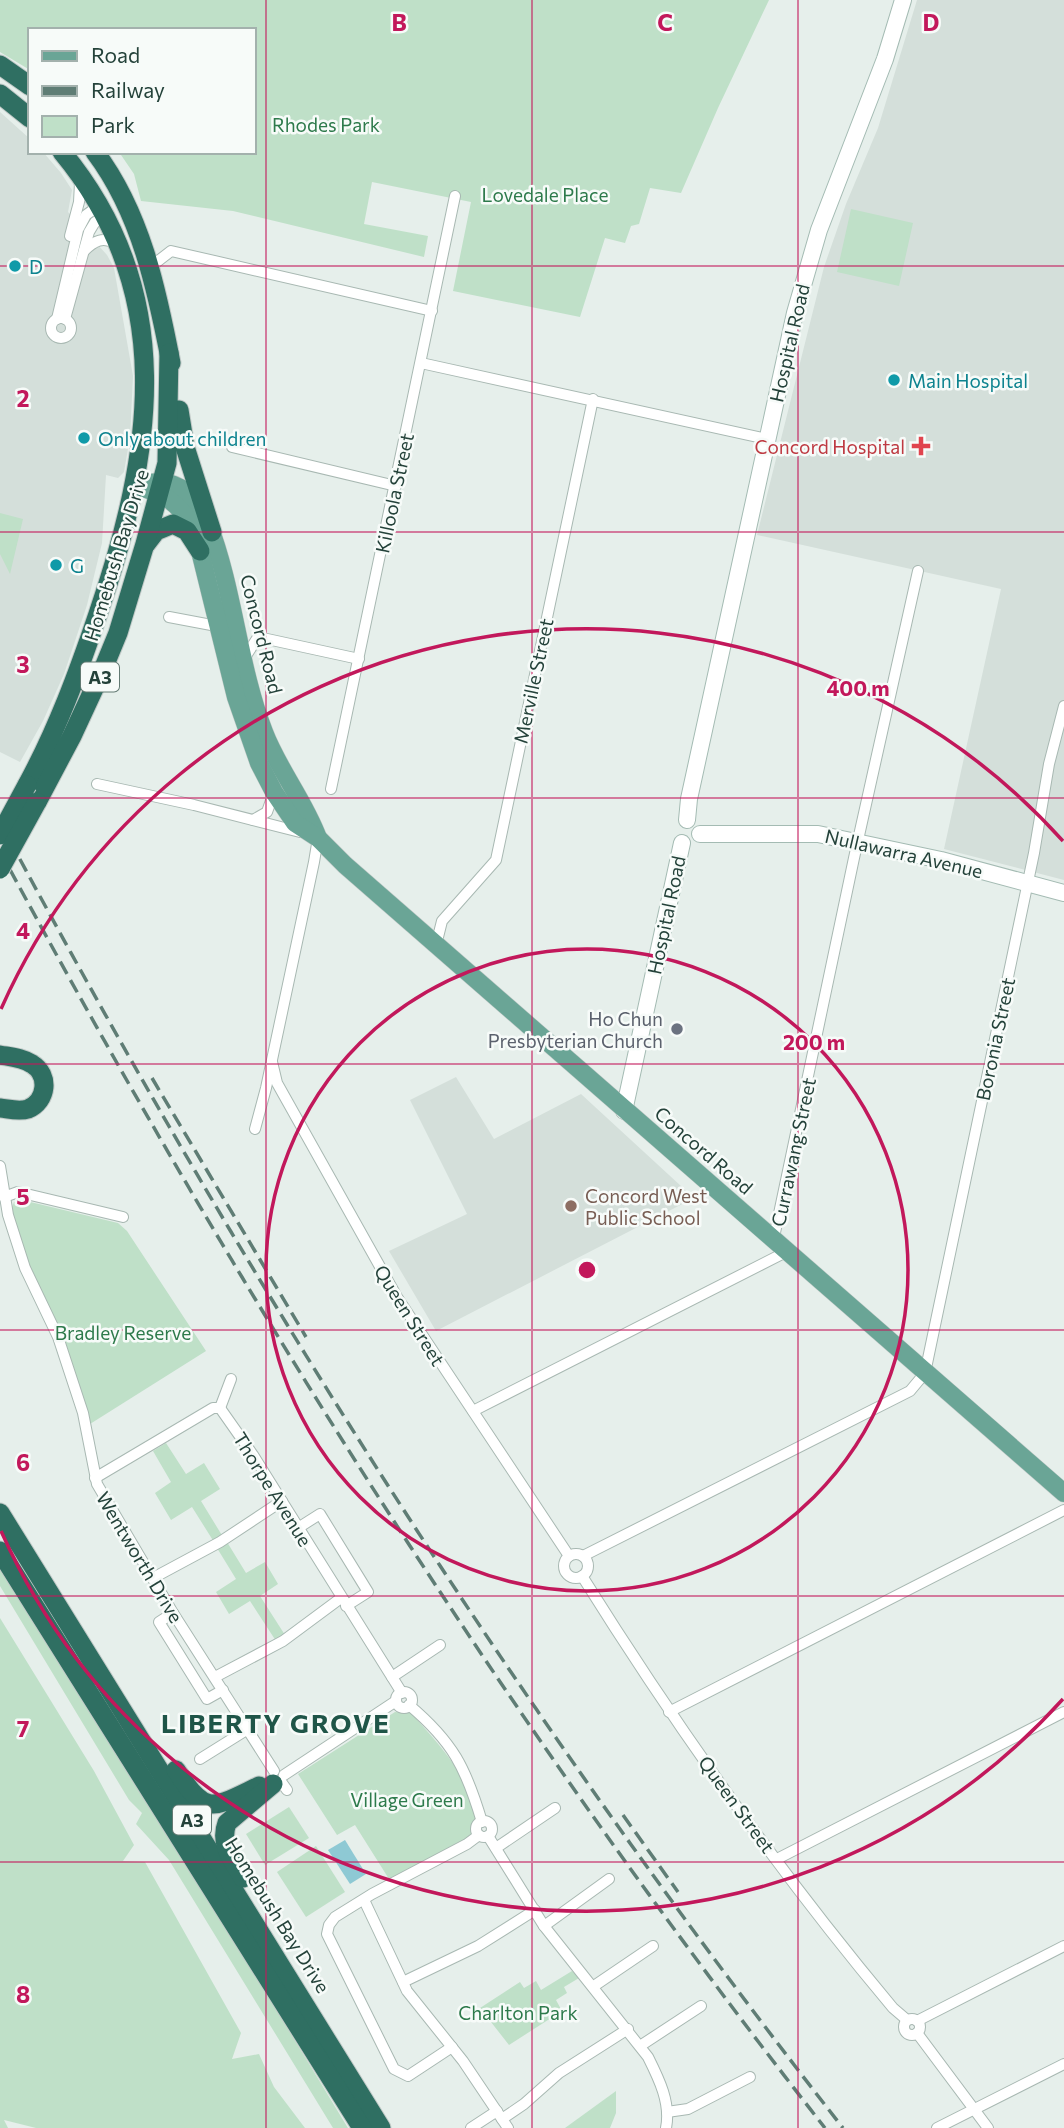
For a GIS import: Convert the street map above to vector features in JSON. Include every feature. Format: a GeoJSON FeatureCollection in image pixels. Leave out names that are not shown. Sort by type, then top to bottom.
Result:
{"type":"FeatureCollection","features":[{"type":"Feature","properties":{"kind":"highway"},"geometry":{"type":"LineString","coordinates":[[0,65],[28,85]]}},
{"type":"Feature","properties":{"kind":"highway"},"geometry":{"type":"LineString","coordinates":[[0,94],[28,116]]}},
{"type":"Feature","properties":{"kind":"highway","name":"A3"},"geometry":{"type":"LineString","coordinates":[[64,154],[103,211],[121,248],[135,291],[143,338],[144,413],[141,452],[134,485]]}},
{"type":"Feature","properties":{"kind":"highway","name":"A3"},"geometry":{"type":"LineString","coordinates":[[96,154],[111,174],[135,225],[149,268],[169,353]]}},
{"type":"Feature","properties":{"kind":"highway"},"geometry":{"type":"LineString","coordinates":[[103,211],[126,202]]}},
{"type":"Feature","properties":{"kind":"highway"},"geometry":{"type":"LineString","coordinates":[[169,353],[185,447],[212,532]]}},
{"type":"Feature","properties":{"kind":"highway","name":"Homebush Bay Drive"},"geometry":{"type":"LineString","coordinates":[[0,835],[72,736],[118,633],[162,486],[169,438],[169,353]]}},
{"type":"Feature","properties":{"kind":"highway","name":"Homebush Bay Drive"},"geometry":{"type":"LineString","coordinates":[[0,869],[72,691],[106,590],[134,485]]}},
{"type":"Feature","properties":{"kind":"highway"},"geometry":{"type":"LineString","coordinates":[[145,544],[156,531],[173,524],[187,531],[200,551]]}},
{"type":"Feature","properties":{"kind":"highway"},"geometry":{"type":"LineString","coordinates":[[0,1055],[33,1064],[43,1075],[44,1086],[40,1100],[28,1109],[19,1111],[0,1108]]}},
{"type":"Feature","properties":{"kind":"highway","name":"Homebush Bay Drive"},"geometry":{"type":"LineString","coordinates":[[0,1513],[381,2128]]}},
{"type":"Feature","properties":{"kind":"highway","name":"A3"},"geometry":{"type":"LineString","coordinates":[[0,1551],[362,2128]]}},
{"type":"Feature","properties":{"kind":"highway"},"geometry":{"type":"LineString","coordinates":[[41,1577],[119,1680],[190,1791],[200,1801],[209,1805],[226,1802],[279,1780]]}},
{"type":"Feature","properties":{"kind":"highway"},"geometry":{"type":"LineString","coordinates":[[279,1780],[227,1824],[223,1843],[355,2071],[369,2109]]}},
{"type":"Feature","properties":{"kind":"main road","name":"Concord Road"},"geometry":{"type":"LineString","coordinates":[[317,838],[310,816],[287,781],[264,731],[244,659],[228,628],[194,533],[185,515],[162,486],[174,484],[187,493],[205,516],[212,532],[228,628],[245,726],[274,792],[295,823],[317,838],[624,1111],[1064,1493]]}},
{"type":"Feature","properties":{"kind":"main road"},"geometry":{"type":"LineString","coordinates":[[134,485],[162,486]]}},
{"type":"Feature","properties":{"kind":"street","name":"Hospital Road"},"geometry":{"type":"LineString","coordinates":[[687,820],[689,799],[767,439],[807,267],[885,59],[903,0]]}},
{"type":"Feature","properties":{"kind":"street"},"geometry":{"type":"LineString","coordinates":[[67,280],[67,248],[80,189],[75,169]]}},
{"type":"Feature","properties":{"kind":"street","name":"Killoola Street"},"geometry":{"type":"LineString","coordinates":[[331,789],[422,363],[454,196]]}},
{"type":"Feature","properties":{"kind":"street"},"geometry":{"type":"LineString","coordinates":[[103,211],[92,226],[61,319],[78,230],[86,215],[103,211]]}},
{"type":"Feature","properties":{"kind":"street"},"geometry":{"type":"LineString","coordinates":[[84,251],[102,239],[121,248]]}},
{"type":"Feature","properties":{"kind":"street"},"geometry":{"type":"LineString","coordinates":[[149,268],[171,251],[432,311]]}},
{"type":"Feature","properties":{"kind":"street"},"geometry":{"type":"LineString","coordinates":[[422,363],[767,439]]}},
{"type":"Feature","properties":{"kind":"street","name":"Merville Street"},"geometry":{"type":"LineString","coordinates":[[436,944],[442,921],[496,860],[593,400]]}},
{"type":"Feature","properties":{"kind":"street"},"geometry":{"type":"LineString","coordinates":[[232,447],[396,486]]}},
{"type":"Feature","properties":{"kind":"street","name":"Currawang Street"},"geometry":{"type":"LineString","coordinates":[[780,1247],[858,841],[918,570]]}},
{"type":"Feature","properties":{"kind":"street"},"geometry":{"type":"LineString","coordinates":[[169,617],[228,628]]}},
{"type":"Feature","properties":{"kind":"street"},"geometry":{"type":"LineString","coordinates":[[244,659],[258,637],[359,659]]}},
{"type":"Feature","properties":{"kind":"street","name":"Boronia Street"},"geometry":{"type":"LineString","coordinates":[[925,1373],[1028,883],[1049,764],[1064,706]]}},
{"type":"Feature","properties":{"kind":"street"},"geometry":{"type":"LineString","coordinates":[[97,784],[281,825],[317,838],[272,1062],[254,1129]]}},
{"type":"Feature","properties":{"kind":"street"},"geometry":{"type":"LineString","coordinates":[[253,820],[267,812],[274,792]]}},
{"type":"Feature","properties":{"kind":"street"},"geometry":{"type":"LineString","coordinates":[[687,820],[697,824],[699,834],[693,843],[682,843],[677,837],[676,830],[680,823],[687,820]]}},
{"type":"Feature","properties":{"kind":"street","name":"Nullawarra Avenue"},"geometry":{"type":"LineString","coordinates":[[699,834],[818,834],[941,860],[1064,893]]}},
{"type":"Feature","properties":{"kind":"street","name":"Hospital Road"},"geometry":{"type":"LineString","coordinates":[[624,1111],[682,843]]}},
{"type":"Feature","properties":{"kind":"street","name":"Queen Street"},"geometry":{"type":"LineString","coordinates":[[272,1062],[277,1083],[397,1297],[569,1556]]}},
{"type":"Feature","properties":{"kind":"street","name":"Wentworth Drive"},"geometry":{"type":"LineString","coordinates":[[0,1166],[8,1215],[24,1268],[58,1337],[83,1413],[95,1478],[104,1499],[279,1780]]}},
{"type":"Feature","properties":{"kind":"street"},"geometry":{"type":"LineString","coordinates":[[4,1197],[18,1192],[122,1217]]}},
{"type":"Feature","properties":{"kind":"street"},"geometry":{"type":"LineString","coordinates":[[473,1411],[780,1247]]}},
{"type":"Feature","properties":{"kind":"street"},"geometry":{"type":"LineString","coordinates":[[583,1556],[587,1566],[582,1576],[570,1577],[565,1571],[564,1563],[569,1556],[583,1556],[910,1391],[925,1373]]}},
{"type":"Feature","properties":{"kind":"street"},"geometry":{"type":"LineString","coordinates":[[95,1478],[213,1408],[220,1408],[231,1379]]}},
{"type":"Feature","properties":{"kind":"street","name":"Thorpe Avenue"},"geometry":{"type":"LineString","coordinates":[[220,1408],[226,1413],[392,1677],[399,1697],[410,1696],[409,1705],[424,1717],[458,1757],[482,1822],[477,1827],[484,1835]]}},
{"type":"Feature","properties":{"kind":"street"},"geometry":{"type":"LineString","coordinates":[[153,1578],[220,1542],[282,1501]]}},
{"type":"Feature","properties":{"kind":"street"},"geometry":{"type":"LineString","coordinates":[[669,1712],[1064,1510]]}},
{"type":"Feature","properties":{"kind":"street"},"geometry":{"type":"LineString","coordinates":[[215,1677],[283,1641],[343,1602],[368,1592],[320,1514],[298,1528]]}},
{"type":"Feature","properties":{"kind":"street","name":"Queen Street"},"geometry":{"type":"LineString","coordinates":[[582,1576],[669,1712],[845,1951],[893,2008],[912,2021]]}},
{"type":"Feature","properties":{"kind":"street"},"geometry":{"type":"LineString","coordinates":[[173,1613],[159,1622],[207,1699],[223,1690]]}},
{"type":"Feature","properties":{"kind":"street"},"geometry":{"type":"LineString","coordinates":[[392,1677],[440,1645]]}},
{"type":"Feature","properties":{"kind":"street"},"geometry":{"type":"LineString","coordinates":[[279,1780],[399,1697]]}},
{"type":"Feature","properties":{"kind":"street"},"geometry":{"type":"LineString","coordinates":[[777,1859],[1064,1712]]}},
{"type":"Feature","properties":{"kind":"street"},"geometry":{"type":"LineString","coordinates":[[200,1759],[248,1729]]}},
{"type":"Feature","properties":{"kind":"street"},"geometry":{"type":"LineString","coordinates":[[496,1847],[555,1808]]}},
{"type":"Feature","properties":{"kind":"street"},"geometry":{"type":"LineString","coordinates":[[452,2047],[408,2076],[394,2069],[327,1934],[335,1917],[484,1835],[496,1847],[544,1926],[640,2046],[659,2078],[667,2112],[666,2128]]}},
{"type":"Feature","properties":{"kind":"street"},"geometry":{"type":"LineString","coordinates":[[544,1926],[609,1879]]}},
{"type":"Feature","properties":{"kind":"street"},"geometry":{"type":"LineString","coordinates":[[364,1900],[403,1982],[502,2119]]}},
{"type":"Feature","properties":{"kind":"street"},"geometry":{"type":"LineString","coordinates":[[403,1982],[478,1946],[535,1910]]}},
{"type":"Feature","properties":{"kind":"street"},"geometry":{"type":"LineString","coordinates":[[594,1986],[653,1946]]}},
{"type":"Feature","properties":{"kind":"street"},"geometry":{"type":"LineString","coordinates":[[988,2128],[917,2034],[920,2027],[912,2021],[1064,1946]]}},
{"type":"Feature","properties":{"kind":"street"},"geometry":{"type":"LineString","coordinates":[[640,2046],[701,2006]]}},
{"type":"Feature","properties":{"kind":"street"},"geometry":{"type":"LineString","coordinates":[[471,2128],[502,2119],[524,2104],[559,2073],[628,2029]]}},
{"type":"Feature","properties":{"kind":"street"},"geometry":{"type":"LineString","coordinates":[[937,2128],[1064,2064]]}},
{"type":"Feature","properties":{"kind":"street"},"geometry":{"type":"LineString","coordinates":[[667,2112],[688,2109],[750,2077]]}},
{"type":"Feature","properties":{"kind":"shaded area","name":"Concord Hospital"},"geometry":{"type":"Polygon","coordinates":[[[917,0],[1064,0],[1064,880],[944,849],[1001,589],[757,535],[824,267],[846,204],[878,128],[917,0]]]}},
{"type":"Feature","properties":{"kind":"shaded area"},"geometry":{"type":"Polygon","coordinates":[[[0,112],[28,137],[28,154],[45,154],[61,173],[72,190],[68,212],[107,255],[114,268],[133,376],[130,437],[124,472],[118,478],[106,475],[102,543],[87,605],[64,674],[43,721],[20,762],[0,752],[0,112]]]}},
{"type":"Feature","properties":{"kind":"shaded area","name":"Concord West Public School"},"geometry":{"type":"Polygon","coordinates":[[[456,1077],[494,1139],[581,1094],[694,1198],[436,1331],[389,1251],[467,1214],[410,1100],[456,1077]]]}},
{"type":"Feature","properties":{"kind":"green space"},"geometry":{"type":"Polygon","coordinates":[[[0,0],[769,0],[681,193],[650,188],[639,224],[631,226],[625,243],[605,238],[580,317],[453,291],[471,202],[372,182],[364,224],[428,236],[424,257],[233,211],[141,201],[134,174],[120,154],[256,154],[256,28],[28,28],[28,69],[0,52],[0,0]]]}},
{"type":"Feature","properties":{"kind":"green space"},"geometry":{"type":"Polygon","coordinates":[[[851,209],[913,223],[899,286],[837,272],[851,209]]]}},
{"type":"Feature","properties":{"kind":"green space"},"geometry":{"type":"Polygon","coordinates":[[[0,513],[23,519],[10,574],[0,554],[0,513]]]}},
{"type":"Feature","properties":{"kind":"green space","name":"Bradley Reserve"},"geometry":{"type":"Polygon","coordinates":[[[22,1200],[118,1223],[127,1231],[206,1351],[90,1424],[66,1344],[31,1269],[11,1210],[14,1202],[22,1200]]]}},
{"type":"Feature","properties":{"kind":"green space"},"geometry":{"type":"Polygon","coordinates":[[[166,1443],[186,1474],[204,1463],[220,1489],[201,1501],[223,1537],[214,1542],[192,1507],[171,1520],[155,1493],[171,1482],[153,1451],[166,1443]]]}},
{"type":"Feature","properties":{"kind":"green space"},"geometry":{"type":"Polygon","coordinates":[[[227,1542],[246,1573],[265,1562],[278,1584],[260,1596],[285,1635],[276,1641],[250,1601],[229,1614],[216,1592],[236,1579],[217,1548],[227,1542]]]}},
{"type":"Feature","properties":{"kind":"green space"},"geometry":{"type":"Polygon","coordinates":[[[0,1566],[163,1823],[348,2128],[333,2128],[169,1860],[136,1824],[142,1813],[129,1800],[0,1586],[0,1566]]]}},
{"type":"Feature","properties":{"kind":"green space"},"geometry":{"type":"Polygon","coordinates":[[[0,1618],[94,1771],[134,1845],[123,1861],[145,1862],[241,2033],[232,2059],[259,2054],[274,2087],[305,2128],[36,2128],[4,2120],[8,2128],[0,2128],[0,1618]]]}},
{"type":"Feature","properties":{"kind":"green space","name":"Village Green"},"geometry":{"type":"Polygon","coordinates":[[[395,1712],[411,1713],[441,1747],[467,1786],[476,1818],[471,1836],[389,1879],[355,1825],[337,1835],[298,1774],[395,1712]]]}},
{"type":"Feature","properties":{"kind":"green space"},"geometry":{"type":"Polygon","coordinates":[[[289,1807],[309,1838],[265,1865],[246,1834],[289,1807]]]}},
{"type":"Feature","properties":{"kind":"green space"},"geometry":{"type":"Polygon","coordinates":[[[316,1846],[345,1892],[306,1917],[277,1872],[316,1846]]]}},
{"type":"Feature","properties":{"kind":"green space","name":"Charlton Park"},"geometry":{"type":"Polygon","coordinates":[[[572,1971],[579,1978],[564,1987],[567,1993],[556,2000],[562,2011],[509,2045],[480,2008],[520,1982],[524,1988],[536,1981],[541,1990],[572,1971]]]}},
{"type":"Feature","properties":{"kind":"green space"},"geometry":{"type":"Polygon","coordinates":[[[616,2091],[616,2113],[610,2128],[565,2128],[616,2091]]]}},
{"type":"Feature","properties":{"kind":"water"},"geometry":{"type":"Polygon","coordinates":[[[345,1840],[366,1874],[350,1884],[328,1850],[345,1840]]]}},
{"type":"Feature","properties":{"kind":"railway"},"geometry":{"type":"LineString","coordinates":[[0,822],[93,993],[190,1162],[393,1493],[500,1656],[611,1816],[725,1973],[843,2128]]}},
{"type":"Feature","properties":{"kind":"railway"},"geometry":{"type":"LineString","coordinates":[[0,851],[186,1183],[385,1507],[598,1823],[825,2128]]}},
{"type":"Feature","properties":{"kind":"railway"},"geometry":{"type":"LineString","coordinates":[[152,1078],[306,1337]]}},
{"type":"Feature","properties":{"kind":"railway"},"geometry":{"type":"LineString","coordinates":[[623,1815],[678,1892]]}},
{"type":"Feature","properties":{"kind":"place","name":"D"},"geometry":{"type":"Point","coordinates":[15,266]}},
{"type":"Feature","properties":{"kind":"place","name":"Main Hospital"},"geometry":{"type":"Point","coordinates":[894,380]}},
{"type":"Feature","properties":{"kind":"place","name":"Only about children"},"geometry":{"type":"Point","coordinates":[84,438]}},
{"type":"Feature","properties":{"kind":"place","name":"Concord Hospital"},"geometry":{"type":"Point","coordinates":[921,446]}},
{"type":"Feature","properties":{"kind":"place","name":"G"},"geometry":{"type":"Point","coordinates":[56,565]}},
{"type":"Feature","properties":{"kind":"place","name":"Ho Chun Presbyterian Church"},"geometry":{"type":"Point","coordinates":[677,1029]}},
{"type":"Feature","properties":{"kind":"place","name":"Concord West Public School"},"geometry":{"type":"Point","coordinates":[571,1206]}},
{"type":"Feature","properties":{"kind":"district","name":"LIBERTY GROVE"},"geometry":{"type":"Point","coordinates":[276,1722]}},
{"type":"Feature","properties":{"kind":"park label","name":"Rhodes Park"},"geometry":{"type":"Point","coordinates":[326,124]}},
{"type":"Feature","properties":{"kind":"park label","name":"Lovedale Place"},"geometry":{"type":"Point","coordinates":[545,194]}}]}
